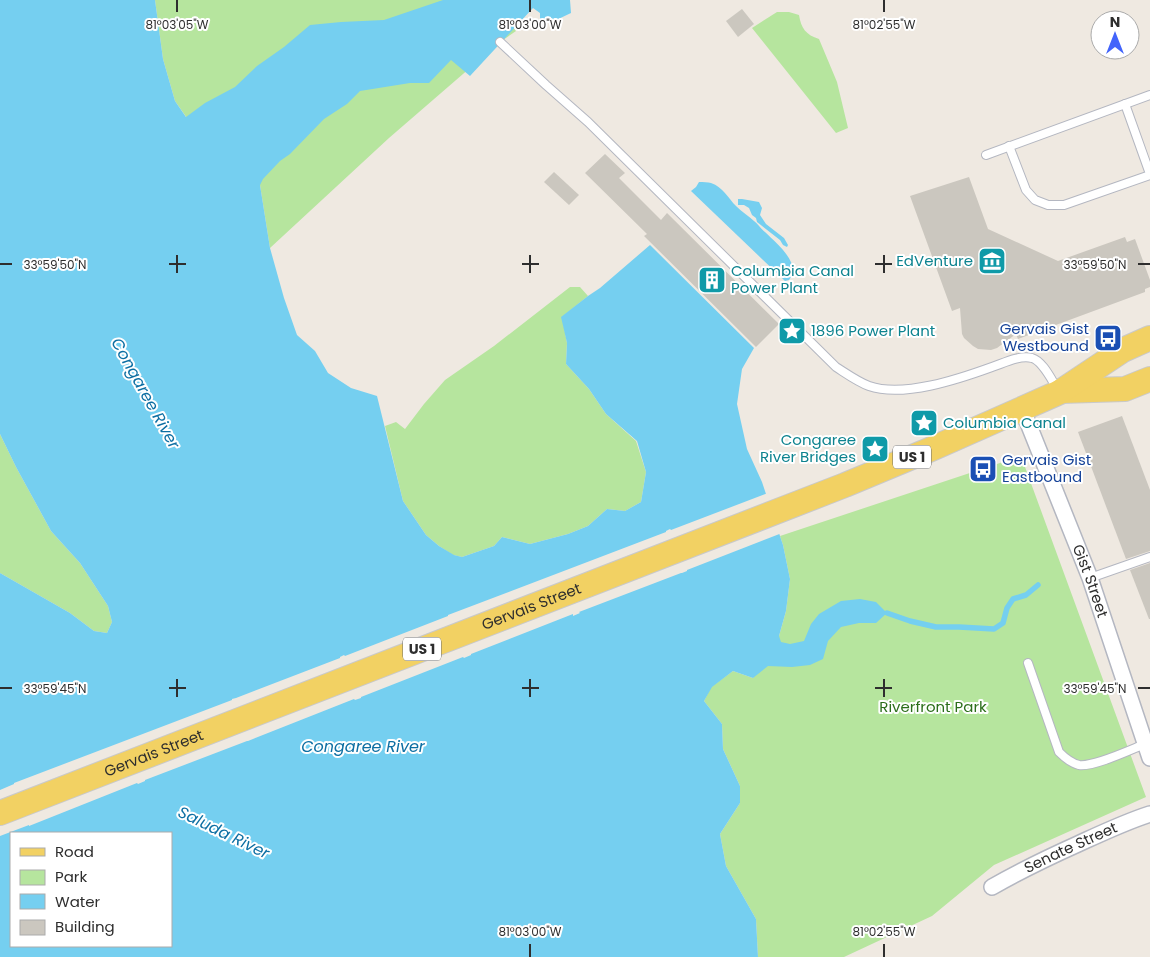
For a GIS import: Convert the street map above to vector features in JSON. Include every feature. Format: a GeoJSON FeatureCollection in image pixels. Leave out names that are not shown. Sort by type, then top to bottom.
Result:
{"type":"FeatureCollection","features":[{"type":"Feature","properties":{"kind":"main road","name":"Gervais Street"},"geometry":{"type":"LineString","coordinates":[[0,813],[845,485],[1060,392],[1123,350],[1150,338]]}},
{"type":"Feature","properties":{"kind":"main road","name":"Gervais Street"},"geometry":{"type":"LineString","coordinates":[[1060,392],[1125,388],[1150,379]]}},
{"type":"Feature","properties":{"kind":"street","name":"Gist Street"},"geometry":{"type":"LineString","coordinates":[[1022,408],[1090,578],[1147,751]]}},
{"type":"Feature","properties":{"kind":"street","name":"Senate Street"},"geometry":{"type":"LineString","coordinates":[[992,887],[1027,867],[1112,828],[1150,814]]}},
{"type":"Feature","properties":{"kind":"lane"},"geometry":{"type":"LineString","coordinates":[[500,42],[588,122],[836,367],[871,386],[897,390],[914,388],[969,375],[1026,357],[1034,359],[1041,364],[1060,392]]}},
{"type":"Feature","properties":{"kind":"lane"},"geometry":{"type":"LineString","coordinates":[[986,155],[1150,96]]}},
{"type":"Feature","properties":{"kind":"lane"},"geometry":{"type":"LineString","coordinates":[[1009,146],[1026,190],[1035,200],[1048,205],[1064,205],[1150,175],[1125,104]]}},
{"type":"Feature","properties":{"kind":"lane"},"geometry":{"type":"LineString","coordinates":[[1090,578],[1150,557]]}},
{"type":"Feature","properties":{"kind":"lane"},"geometry":{"type":"LineString","coordinates":[[1028,663],[1059,752],[1067,761],[1079,765],[1092,764],[1147,751]]}},
{"type":"Feature","properties":{"kind":"green space"},"geometry":{"type":"Polygon","coordinates":[[[155,0],[493,0],[516,31],[500,42],[389,138],[270,248],[260,185],[208,148],[175,101],[163,59],[155,0]]]}},
{"type":"Feature","properties":{"kind":"green space"},"geometry":{"type":"Polygon","coordinates":[[[777,12],[789,12],[799,15],[805,30],[819,39],[837,82],[848,128],[836,133],[752,28],[777,12]]]}},
{"type":"Feature","properties":{"kind":"green space"},"geometry":{"type":"Polygon","coordinates":[[[570,287],[580,287],[588,296],[562,317],[567,343],[566,364],[589,389],[606,414],[636,441],[646,472],[641,502],[625,511],[607,509],[588,526],[568,534],[530,544],[502,537],[494,546],[462,557],[453,555],[426,535],[403,501],[385,426],[396,422],[405,429],[445,380],[494,346],[570,287]]]}},
{"type":"Feature","properties":{"kind":"green space"},"geometry":{"type":"Polygon","coordinates":[[[0,434],[51,531],[80,563],[108,606],[112,622],[107,633],[94,631],[70,613],[0,573],[0,434]]]}},
{"type":"Feature","properties":{"kind":"green space","name":"Riverfront Park"},"geometry":{"type":"Polygon","coordinates":[[[1021,456],[1146,797],[994,865],[932,916],[844,957],[758,957],[756,919],[726,866],[720,834],[740,803],[740,786],[723,749],[722,724],[704,701],[711,687],[733,671],[753,678],[779,636],[786,611],[790,579],[780,536],[1021,456]]]}},
{"type":"Feature","properties":{"kind":"water","name":"Congaree River"},"geometry":{"type":"Polygon","coordinates":[[[0,0],[155,0],[163,59],[175,101],[186,117],[205,103],[235,87],[257,66],[310,25],[384,20],[443,0],[570,0],[571,13],[552,22],[540,21],[540,13],[533,8],[470,76],[451,60],[429,83],[410,83],[360,91],[347,104],[324,119],[290,154],[280,161],[263,179],[260,185],[270,248],[297,335],[315,351],[328,373],[351,388],[377,396],[403,501],[426,535],[439,546],[454,555],[462,557],[494,546],[502,537],[530,544],[568,534],[588,526],[607,509],[625,511],[641,502],[646,472],[637,441],[606,414],[589,389],[566,364],[567,343],[561,317],[600,288],[650,245],[754,348],[742,369],[737,404],[747,449],[762,482],[783,545],[790,579],[786,611],[779,636],[781,642],[790,644],[804,641],[811,624],[819,614],[841,601],[860,599],[876,602],[887,613],[876,623],[859,623],[841,627],[828,641],[823,659],[810,665],[792,667],[768,666],[753,678],[733,671],[712,687],[704,701],[722,724],[723,749],[740,786],[740,803],[720,834],[726,866],[756,919],[758,957],[0,957],[0,573],[70,613],[94,631],[107,633],[112,622],[108,606],[80,563],[51,531],[0,434],[0,0]]]}},
{"type":"Feature","properties":{"kind":"water"},"geometry":{"type":"Polygon","coordinates":[[[699,182],[710,183],[719,187],[736,206],[779,246],[787,255],[793,267],[794,273],[789,280],[785,281],[691,191],[699,182]]]}},
{"type":"Feature","properties":{"kind":"water"},"geometry":{"type":"Polygon","coordinates":[[[738,199],[759,202],[762,208],[760,215],[766,224],[784,238],[788,245],[787,247],[757,222],[749,208],[744,205],[738,205],[738,199]]]}},
{"type":"Feature","properties":{"kind":"pier"},"geometry":{"type":"Polygon","coordinates":[[[768,493],[782,533],[579,612],[573,616],[573,614],[361,698],[354,699],[0,836],[0,790],[14,783],[768,493]]]}},
{"type":"Feature","properties":{"kind":"building"},"geometry":{"type":"Polygon","coordinates":[[[742,9],[754,24],[738,37],[726,21],[742,9]]]}},
{"type":"Feature","properties":{"kind":"building","name":"Columbia Canal Power Plant"},"geometry":{"type":"Polygon","coordinates":[[[605,154],[625,173],[619,178],[661,220],[667,213],[779,324],[756,347],[644,236],[647,234],[585,173],[605,154]]]}},
{"type":"Feature","properties":{"kind":"building"},"geometry":{"type":"Polygon","coordinates":[[[554,172],[579,195],[569,205],[544,182],[554,172]]]}},
{"type":"Feature","properties":{"kind":"building","name":"EdVenture"},"geometry":{"type":"Polygon","coordinates":[[[969,177],[988,229],[1058,261],[1125,237],[1127,242],[1135,239],[1150,280],[1150,287],[1145,289],[1145,292],[1018,339],[1016,334],[997,348],[991,350],[978,349],[973,346],[962,334],[960,308],[952,311],[910,196],[969,177]]]}},
{"type":"Feature","properties":{"kind":"building"},"geometry":{"type":"Polygon","coordinates":[[[1122,416],[1150,490],[1150,551],[1126,559],[1078,432],[1122,416]]]}},
{"type":"Feature","properties":{"kind":"building"},"geometry":{"type":"Polygon","coordinates":[[[1150,563],[1150,619],[1149,619],[1130,570],[1150,563]]]}},
{"type":"Feature","properties":{"kind":"waterway"},"geometry":{"type":"LineString","coordinates":[[887,613],[936,627],[994,629],[1003,623],[1007,608],[1013,599],[1026,595],[1038,585]]}},
{"type":"Feature","properties":{"kind":"place","name":"EdVenture"},"geometry":{"type":"Point","coordinates":[992,261]}},
{"type":"Feature","properties":{"kind":"place","name":"Columbia Canal Power Plant"},"geometry":{"type":"Point","coordinates":[712,280]}},
{"type":"Feature","properties":{"kind":"place","name":"1896 Power Plant"},"geometry":{"type":"Point","coordinates":[792,331]}},
{"type":"Feature","properties":{"kind":"place","name":"Gervais Gist Westbound"},"geometry":{"type":"Point","coordinates":[1108,338]}},
{"type":"Feature","properties":{"kind":"place","name":"Columbia Canal"},"geometry":{"type":"Point","coordinates":[924,423]}},
{"type":"Feature","properties":{"kind":"place","name":"Congaree River Bridges"},"geometry":{"type":"Point","coordinates":[875,449]}},
{"type":"Feature","properties":{"kind":"place","name":"Gervais Gist Eastbound"},"geometry":{"type":"Point","coordinates":[983,469]}},
{"type":"Feature","properties":{"kind":"water label","name":"Saluda River"},"geometry":{"type":"Point","coordinates":[224,832]}}]}
